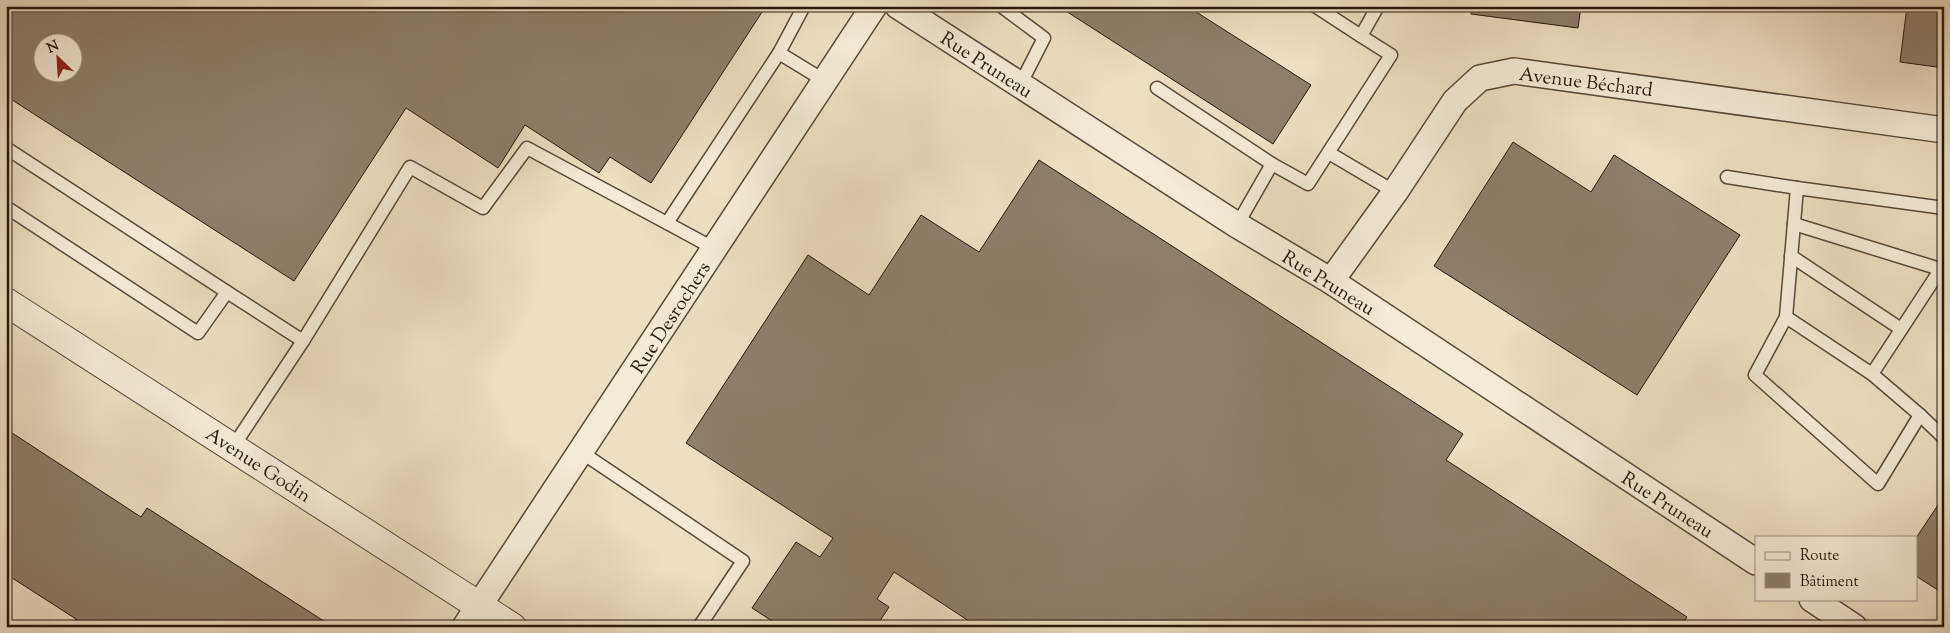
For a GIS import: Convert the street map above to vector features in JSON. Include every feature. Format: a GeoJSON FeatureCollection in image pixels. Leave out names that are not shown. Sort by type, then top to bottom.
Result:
{"type":"FeatureCollection","features":[{"type":"Feature","properties":{"kind":"street","name":"Rue Desrochers"},"geometry":{"type":"LineString","coordinates":[[472,616],[874,6]]}},
{"type":"Feature","properties":{"kind":"street","name":"Rue Pruneau"},"geometry":{"type":"LineString","coordinates":[[898,6],[1236,225],[1331,282],[1755,561]]}},
{"type":"Feature","properties":{"kind":"street","name":"Avenue Béchard"},"geometry":{"type":"LineString","coordinates":[[1331,282],[1395,192],[1454,101],[1480,78],[1514,71],[1944,130]]}},
{"type":"Feature","properties":{"kind":"street","name":"Avenue Godin"},"geometry":{"type":"LineString","coordinates":[[6,302],[233,447],[472,616],[512,627]]}},
{"type":"Feature","properties":{"kind":"street"},"geometry":{"type":"LineString","coordinates":[[1814,600],[1854,627]]}},
{"type":"Feature","properties":{"kind":"lane"},"geometry":{"type":"LineString","coordinates":[[668,223],[779,53],[804,6]]}},
{"type":"Feature","properties":{"kind":"lane"},"geometry":{"type":"LineString","coordinates":[[1001,6],[1044,38],[1020,85]]}},
{"type":"Feature","properties":{"kind":"lane"},"geometry":{"type":"LineString","coordinates":[[1157,88],[1272,164],[1308,184],[1391,55],[1315,6]]}},
{"type":"Feature","properties":{"kind":"lane"},"geometry":{"type":"LineString","coordinates":[[1361,36],[1378,6]]}},
{"type":"Feature","properties":{"kind":"lane"},"geometry":{"type":"LineString","coordinates":[[779,53],[825,82]]}},
{"type":"Feature","properties":{"kind":"lane"},"geometry":{"type":"LineString","coordinates":[[6,148],[303,341]]}},
{"type":"Feature","properties":{"kind":"lane"},"geometry":{"type":"LineString","coordinates":[[233,447],[303,341],[410,167],[482,208],[527,148],[715,249]]}},
{"type":"Feature","properties":{"kind":"lane"},"geometry":{"type":"LineString","coordinates":[[1329,152],[1395,192]]}},
{"type":"Feature","properties":{"kind":"lane"},"geometry":{"type":"LineString","coordinates":[[1236,225],[1272,164]]}},
{"type":"Feature","properties":{"kind":"lane"},"geometry":{"type":"LineString","coordinates":[[1727,177],[1944,208]]}},
{"type":"Feature","properties":{"kind":"lane"},"geometry":{"type":"LineString","coordinates":[[1797,188],[1786,317],[1755,375],[1878,484],[1920,415]]}},
{"type":"Feature","properties":{"kind":"lane"},"geometry":{"type":"LineString","coordinates":[[6,208],[198,333],[227,292]]}},
{"type":"Feature","properties":{"kind":"lane"},"geometry":{"type":"LineString","coordinates":[[1794,224],[1942,266],[1872,374]]}},
{"type":"Feature","properties":{"kind":"lane"},"geometry":{"type":"LineString","coordinates":[[1791,256],[1901,329]]}},
{"type":"Feature","properties":{"kind":"lane"},"geometry":{"type":"LineString","coordinates":[[1786,317],[1872,374],[1944,438]]}},
{"type":"Feature","properties":{"kind":"lane"},"geometry":{"type":"LineString","coordinates":[[581,452],[743,561],[699,627]]}},
{"type":"Feature","properties":{"kind":"building"},"geometry":{"type":"Polygon","coordinates":[[[6,6],[761,6],[764,9],[651,183],[610,157],[599,173],[525,125],[498,168],[406,108],[294,281],[6,96],[6,6]]]}},
{"type":"Feature","properties":{"kind":"building"},"geometry":{"type":"Polygon","coordinates":[[[1058,6],[1192,6],[1190,8],[1311,85],[1273,144],[1058,6]]]}},
{"type":"Feature","properties":{"kind":"building"},"geometry":{"type":"Polygon","coordinates":[[[1472,6],[1581,6],[1578,28],[1471,14],[1472,6]]]}},
{"type":"Feature","properties":{"kind":"building"},"geometry":{"type":"Polygon","coordinates":[[[1907,6],[1944,6],[1944,68],[1900,62],[1907,6]]]}},
{"type":"Feature","properties":{"kind":"building"},"geometry":{"type":"Polygon","coordinates":[[[1513,142],[1591,192],[1614,155],[1740,235],[1637,395],[1434,266],[1513,142]]]}},
{"type":"Feature","properties":{"kind":"building"},"geometry":{"type":"Polygon","coordinates":[[[1039,160],[1463,434],[1446,460],[1687,617],[1681,627],[978,627],[894,572],[877,599],[889,607],[876,627],[768,627],[772,621],[752,608],[796,542],[820,557],[833,538],[686,443],[808,255],[869,295],[921,215],[979,252],[1039,160]]]}},
{"type":"Feature","properties":{"kind":"building"},"geometry":{"type":"Polygon","coordinates":[[[6,429],[141,517],[147,508],[327,623],[325,627],[75,627],[76,619],[6,574],[6,429]]]}},
{"type":"Feature","properties":{"kind":"building"},"geometry":{"type":"Polygon","coordinates":[[[1944,496],[1944,594],[1918,577],[1917,536],[1944,496]]]}}]}
